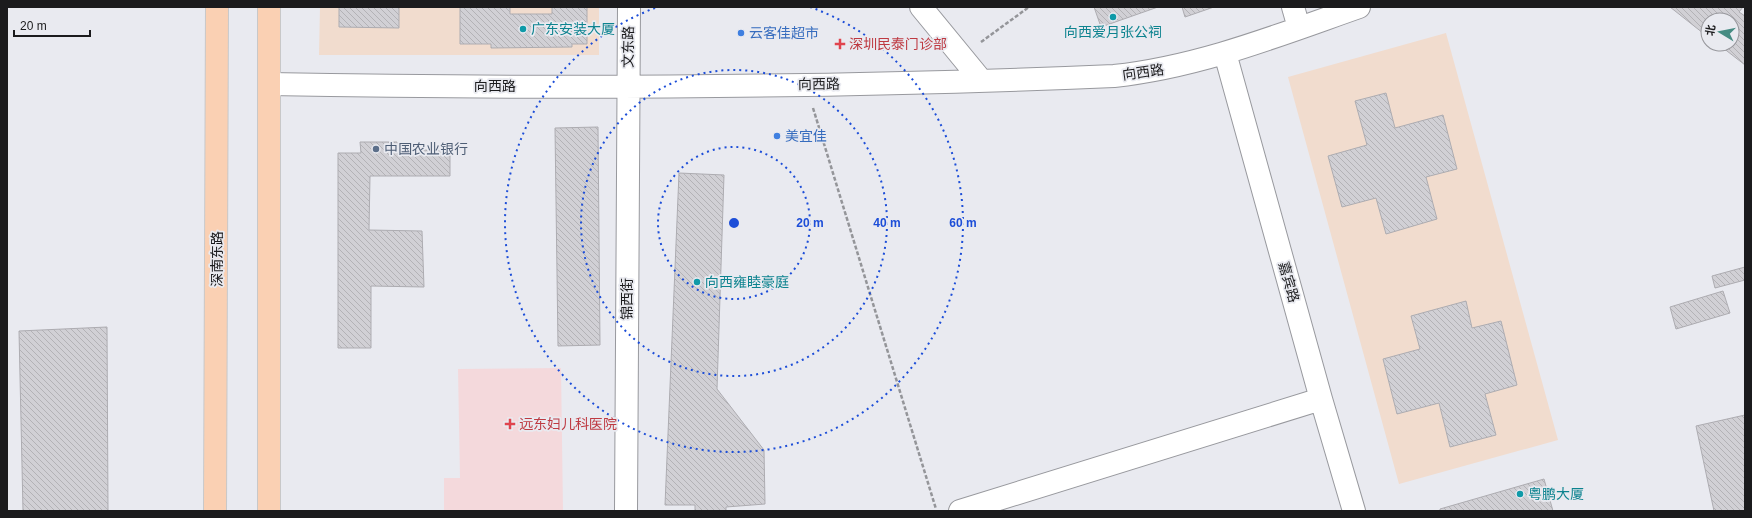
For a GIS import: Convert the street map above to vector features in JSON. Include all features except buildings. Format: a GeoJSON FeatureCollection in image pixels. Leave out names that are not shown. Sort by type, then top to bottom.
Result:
{"type":"FeatureCollection","features":[{"type":"Feature","properties":{"kind":"main road","name":"深南东路"},"geometry":{"type":"LineString","coordinates":[[215,511],[217,7]]}},
{"type":"Feature","properties":{"kind":"main road"},"geometry":{"type":"LineString","coordinates":[[269,7],[269,511]]}},
{"type":"Feature","properties":{"kind":"street","name":"文东路"},"geometry":{"type":"LineString","coordinates":[[627,87],[628,7]]}},
{"type":"Feature","properties":{"kind":"street"},"geometry":{"type":"LineString","coordinates":[[921,7],[981,80]]}},
{"type":"Feature","properties":{"kind":"street"},"geometry":{"type":"LineString","coordinates":[[1293,7],[1299,28]]}},
{"type":"Feature","properties":{"kind":"street","name":"向西路"},"geometry":{"type":"LineString","coordinates":[[269,84],[627,87],[1114,76],[1143,73],[1174,67],[1225,53],[1359,7]]}},
{"type":"Feature","properties":{"kind":"street","name":"嘉宾路"},"geometry":{"type":"LineString","coordinates":[[1225,53],[1321,399],[1354,511]]}},
{"type":"Feature","properties":{"kind":"street","name":"锦西街"},"geometry":{"type":"LineString","coordinates":[[626,511],[627,87]]}},
{"type":"Feature","properties":{"kind":"street"},"geometry":{"type":"LineString","coordinates":[[960,511],[1321,399]]}},
{"type":"Feature","properties":{"kind":"path"},"geometry":{"type":"LineString","coordinates":[[962,57],[1029,7]]}},
{"type":"Feature","properties":{"kind":"path"},"geometry":{"type":"LineString","coordinates":[[805,84],[936,511]]}},
{"type":"Feature","properties":{"kind":"shaded area"},"geometry":{"type":"Polygon","coordinates":[[[320,7],[599,7],[599,55],[319,55],[320,7]]]}},
{"type":"Feature","properties":{"kind":"shaded area"},"geometry":{"type":"Polygon","coordinates":[[[1446,33],[1558,440],[1399,484],[1288,77],[1446,33]]]}},
{"type":"Feature","properties":{"kind":"shaded area","name":"远东妇儿科医院"},"geometry":{"type":"Polygon","coordinates":[[[561,368],[563,511],[444,511],[444,478],[460,478],[458,369],[561,368]]]}},
{"type":"Feature","properties":{"kind":"place","name":"向西爱月张公祠"},"geometry":{"type":"Point","coordinates":[1113,17]}},
{"type":"Feature","properties":{"kind":"place","name":"广东安装大厦"},"geometry":{"type":"Point","coordinates":[523,29]}},
{"type":"Feature","properties":{"kind":"place","name":"云客佳超市"},"geometry":{"type":"Point","coordinates":[741,33]}},
{"type":"Feature","properties":{"kind":"place","name":"深圳民泰门诊部"},"geometry":{"type":"Point","coordinates":[840,44]}},
{"type":"Feature","properties":{"kind":"place","name":"美宜佳"},"geometry":{"type":"Point","coordinates":[777,136]}},
{"type":"Feature","properties":{"kind":"place","name":"中国农业银行"},"geometry":{"type":"Point","coordinates":[376,149]}},
{"type":"Feature","properties":{"kind":"place","name":"向西雍睦豪庭"},"geometry":{"type":"Point","coordinates":[697,282]}},
{"type":"Feature","properties":{"kind":"place","name":"远东妇儿科医院"},"geometry":{"type":"Point","coordinates":[510,424]}},
{"type":"Feature","properties":{"kind":"place","name":"粤鹏大厦"},"geometry":{"type":"Point","coordinates":[1520,494]}}]}
